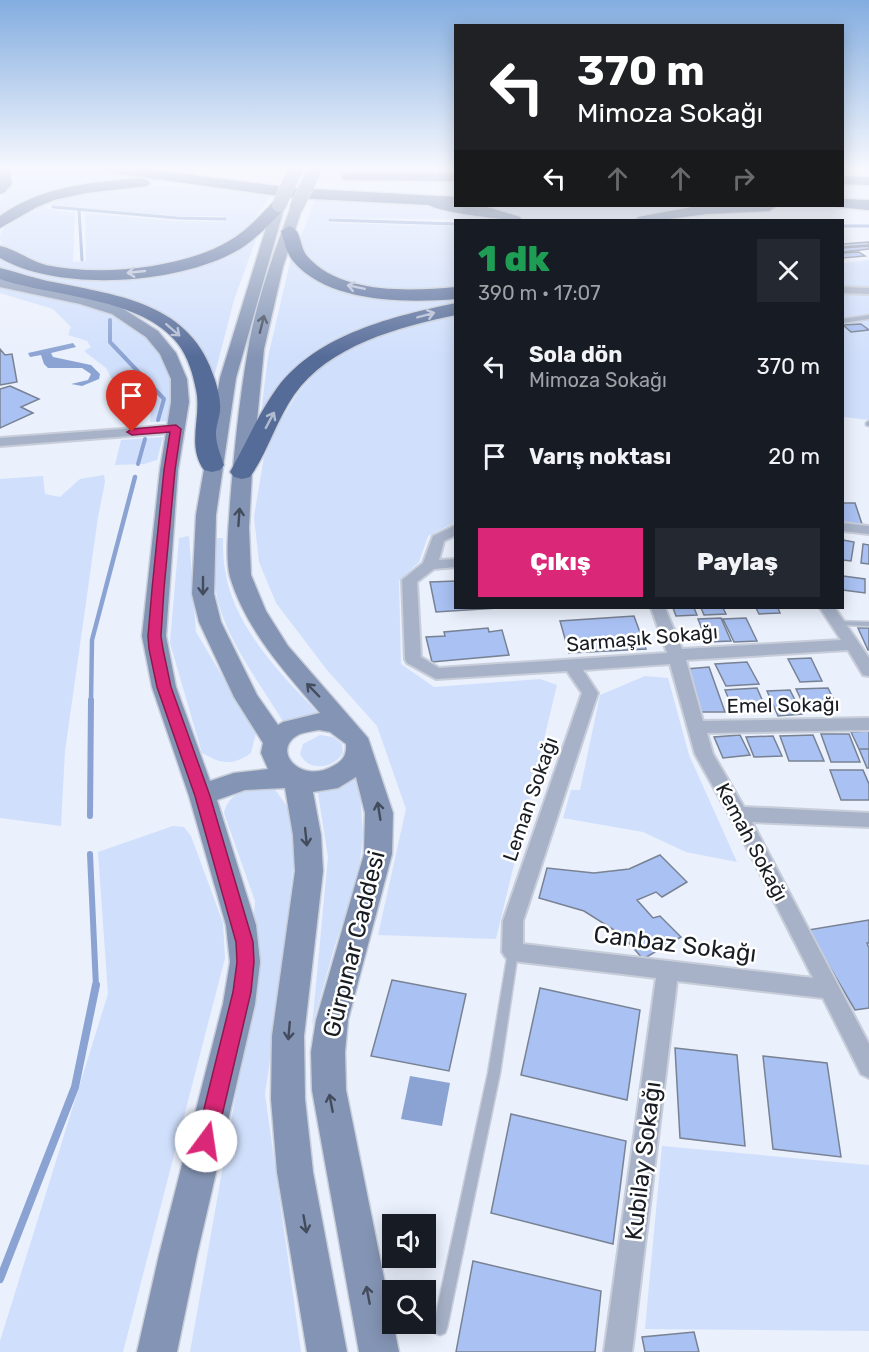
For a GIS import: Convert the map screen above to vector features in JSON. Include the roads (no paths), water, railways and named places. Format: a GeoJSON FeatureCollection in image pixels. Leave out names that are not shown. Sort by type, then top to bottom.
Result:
{"type":"FeatureCollection","features":[{"type":"Feature","properties":{"kind":"highway"},"geometry":{"type":"LineString","coordinates":[[0,251],[23,265],[54,272],[96,275],[158,270],[207,258],[228,248],[250,232]]}},
{"type":"Feature","properties":{"kind":"highway"},"geometry":{"type":"LineString","coordinates":[[289,232],[298,256],[319,274],[339,283],[406,295],[454,293]]}},
{"type":"Feature","properties":{"kind":"highway"},"geometry":{"type":"LineString","coordinates":[[0,273],[33,283],[118,301],[157,317],[175,330],[190,347],[200,366],[209,408],[205,436],[212,465]]}},
{"type":"Feature","properties":{"kind":"highway"},"geometry":{"type":"LineString","coordinates":[[242,472],[286,389],[305,371],[326,356],[368,334],[429,314],[454,309]]}},
{"type":"Feature","properties":{"kind":"main road"},"geometry":{"type":"LineString","coordinates":[[279,232],[228,378],[212,465],[206,515],[203,594],[205,608],[246,697],[275,746],[274,761],[281,771],[294,778]]}},
{"type":"Feature","properties":{"kind":"main road","name":"Gürpınar Caddesi"},"geometry":{"type":"LineString","coordinates":[[289,232],[276,267],[256,349],[242,472],[238,560],[245,590],[280,651],[356,742],[376,793],[382,832],[378,854],[332,1020],[328,1052],[329,1090],[379,1352]]}},
{"type":"Feature","properties":{"kind":"main road"},"geometry":{"type":"LineString","coordinates":[[0,283],[102,305],[117,311],[152,334],[168,353],[179,379],[180,402],[169,470],[154,636],[164,687],[202,796],[241,925],[246,962],[239,1004],[178,1254],[157,1352]]}},
{"type":"Feature","properties":{"kind":"main road"},"geometry":{"type":"LineString","coordinates":[[332,722],[356,742],[355,762],[347,771],[335,778],[320,782],[294,778],[251,778],[231,782],[202,796],[275,746],[283,734],[305,723],[332,722]]}},
{"type":"Feature","properties":{"kind":"main road","name":"Gürpınar Caddesi"},"geometry":{"type":"LineString","coordinates":[[294,778],[307,835],[309,871],[288,1036],[288,1099],[296,1172],[327,1352]]}},
{"type":"Feature","properties":{"kind":"street"},"geometry":{"type":"LineString","coordinates":[[844,290],[869,291]]}},
{"type":"Feature","properties":{"kind":"street"},"geometry":{"type":"LineString","coordinates":[[0,442],[176,429]]}},
{"type":"Feature","properties":{"kind":"street"},"geometry":{"type":"LineString","coordinates":[[844,527],[869,530]]}},
{"type":"Feature","properties":{"kind":"street"},"geometry":{"type":"LineString","coordinates":[[454,530],[438,539],[430,565],[454,563]]}},
{"type":"Feature","properties":{"kind":"street","name":"Sarmaşık Sokağı"},"geometry":{"type":"LineString","coordinates":[[430,565],[409,580],[412,659],[436,674],[676,658],[686,653],[853,645]]}},
{"type":"Feature","properties":{"kind":"street","name":"Kemah Sokağı"},"geometry":{"type":"LineString","coordinates":[[658,609],[676,658],[704,754],[831,990],[869,1067]]}},
{"type":"Feature","properties":{"kind":"street"},"geometry":{"type":"LineString","coordinates":[[829,609],[868,666]]}},
{"type":"Feature","properties":{"kind":"street","name":"Leman Sokağı"},"geometry":{"type":"LineString","coordinates":[[513,952],[513,921],[590,693],[572,666]]}},
{"type":"Feature","properties":{"kind":"street","name":"Emel Sokağı"},"geometry":{"type":"LineString","coordinates":[[697,727],[869,724]]}},
{"type":"Feature","properties":{"kind":"street"},"geometry":{"type":"LineString","coordinates":[[738,814],[869,820]]}},
{"type":"Feature","properties":{"kind":"street","name":"Canbaz Sokağı"},"geometry":{"type":"LineString","coordinates":[[513,952],[831,990]]}},
{"type":"Feature","properties":{"kind":"street","name":"Kubilay Sokağı"},"geometry":{"type":"LineString","coordinates":[[618,1352],[668,970]]}},
{"type":"Feature","properties":{"kind":"lane"},"geometry":{"type":"LineString","coordinates":[[844,321],[869,317]]}},
{"type":"Feature","properties":{"kind":"lane"},"geometry":{"type":"LineString","coordinates":[[839,623],[869,624]]}},
{"type":"Feature","properties":{"kind":"lane"},"geometry":{"type":"LineString","coordinates":[[440,1328],[494,1073],[513,952]]}},
{"type":"Feature","properties":{"kind":"water"},"geometry":{"type":"Polygon","coordinates":[[[73,343],[76,347],[51,353],[53,357],[91,365],[100,374],[99,379],[82,386],[71,384],[88,380],[91,374],[82,368],[48,368],[41,355],[30,357],[28,353],[73,343]]]}},
{"type":"Feature","properties":{"kind":"water"},"geometry":{"type":"Polygon","coordinates":[[[410,1076],[450,1083],[442,1126],[401,1119],[410,1076]]]}},
{"type":"Feature","properties":{"kind":"waterway"},"geometry":{"type":"LineString","coordinates":[[80,232],[82,260]]}},
{"type":"Feature","properties":{"kind":"waterway"},"geometry":{"type":"LineString","coordinates":[[110,320],[110,342],[164,399],[158,420]]}},
{"type":"Feature","properties":{"kind":"waterway"},"geometry":{"type":"LineString","coordinates":[[138,464],[145,439]]}},
{"type":"Feature","properties":{"kind":"waterway"},"geometry":{"type":"LineString","coordinates":[[91,701],[92,640],[135,477]]}},
{"type":"Feature","properties":{"kind":"waterway"},"geometry":{"type":"LineString","coordinates":[[90,816],[91,700]]}},
{"type":"Feature","properties":{"kind":"waterway"},"geometry":{"type":"LineString","coordinates":[[90,854],[96,985]]}},
{"type":"Feature","properties":{"kind":"waterway"},"geometry":{"type":"LineString","coordinates":[[0,1279],[75,1087],[96,985]]}}]}
